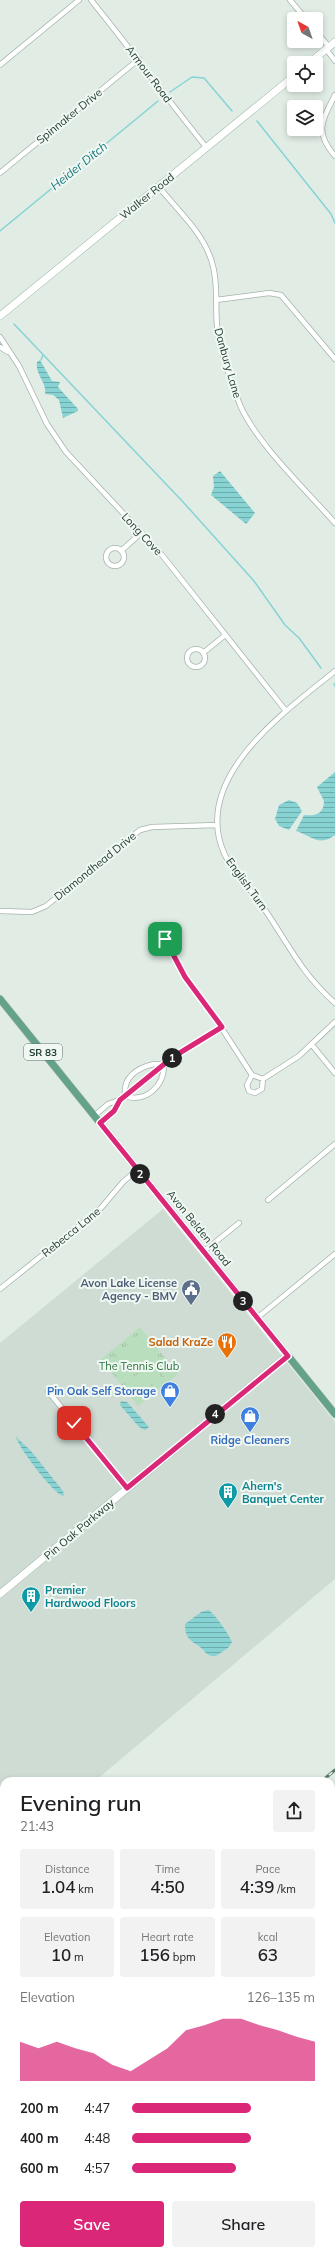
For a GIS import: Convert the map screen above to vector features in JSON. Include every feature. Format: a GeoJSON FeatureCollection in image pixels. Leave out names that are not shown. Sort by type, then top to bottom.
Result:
{"type":"FeatureCollection","features":[{"type":"Feature","properties":{"kind":"main road","name":"Avon Belden Road"},"geometry":{"type":"LineString","coordinates":[[0,999],[335,1414]]}},
{"type":"Feature","properties":{"kind":"street"},"geometry":{"type":"LineString","coordinates":[[0,65],[79,0]]}},
{"type":"Feature","properties":{"kind":"street","name":"Armour Road"},"geometry":{"type":"LineString","coordinates":[[91,0],[139,59],[162,92],[206,147]]}},
{"type":"Feature","properties":{"kind":"street"},"geometry":{"type":"LineString","coordinates":[[290,0],[300,12]]}},
{"type":"Feature","properties":{"kind":"street"},"geometry":{"type":"LineString","coordinates":[[323,38],[331,47],[335,61]]}},
{"type":"Feature","properties":{"kind":"street"},"geometry":{"type":"LineString","coordinates":[[319,56],[331,47]]}},
{"type":"Feature","properties":{"kind":"street","name":"Spinnaker Drive"},"geometry":{"type":"LineString","coordinates":[[0,173],[139,59]]}},
{"type":"Feature","properties":{"kind":"street","name":"Walker Road"},"geometry":{"type":"LineString","coordinates":[[0,316],[287,82]]}},
{"type":"Feature","properties":{"kind":"street"},"geometry":{"type":"LineString","coordinates":[[335,95],[321,127],[322,137],[335,156]]}},
{"type":"Feature","properties":{"kind":"street","name":"Danbury Lane"},"geometry":{"type":"LineString","coordinates":[[158,186],[206,248],[214,273],[218,333],[235,392],[247,418],[262,441],[335,523]]}},
{"type":"Feature","properties":{"kind":"street"},"geometry":{"type":"LineString","coordinates":[[216,300],[269,293],[281,295],[335,359]]}},
{"type":"Feature","properties":{"kind":"street","name":"Long Cove"},"geometry":{"type":"LineString","coordinates":[[0,337],[8,346],[8,352]]}},
{"type":"Feature","properties":{"kind":"street","name":"Long Cove"},"geometry":{"type":"LineString","coordinates":[[0,348],[8,352],[18,366],[46,424],[66,452],[182,578],[224,636],[286,711]]}},
{"type":"Feature","properties":{"kind":"street"},"geometry":{"type":"LineString","coordinates":[[122,551],[141,533]]}},
{"type":"Feature","properties":{"kind":"street"},"geometry":{"type":"LineString","coordinates":[[203,653],[224,636]]}},
{"type":"Feature","properties":{"kind":"street","name":"English Turn"},"geometry":{"type":"LineString","coordinates":[[335,670],[261,733],[235,767],[221,800],[217,825],[224,852],[230,864],[258,898],[304,971],[335,1003]]}},
{"type":"Feature","properties":{"kind":"street","name":"Diamondhead Drive"},"geometry":{"type":"LineString","coordinates":[[0,911],[32,912],[46,906],[140,830],[152,827],[217,825]]}},
{"type":"Feature","properties":{"kind":"street"},"geometry":{"type":"LineString","coordinates":[[165,939],[185,977],[222,1027],[252,1075],[257,1078],[263,1078],[299,1056],[335,1022]]}},
{"type":"Feature","properties":{"kind":"street"},"geometry":{"type":"LineString","coordinates":[[94,1116],[108,1104],[120,1100],[164,1065],[222,1027]]}},
{"type":"Feature","properties":{"kind":"street"},"geometry":{"type":"LineString","coordinates":[[312,1045],[335,1073]]}},
{"type":"Feature","properties":{"kind":"street"},"geometry":{"type":"LineString","coordinates":[[125,1096],[124,1088],[128,1080],[136,1071],[154,1064],[164,1065]]}},
{"type":"Feature","properties":{"kind":"street"},"geometry":{"type":"LineString","coordinates":[[125,1096],[132,1099],[143,1097],[153,1091],[164,1075],[164,1065]]}},
{"type":"Feature","properties":{"kind":"street"},"geometry":{"type":"LineString","coordinates":[[252,1075],[246,1084],[249,1091],[255,1093],[262,1088],[263,1078]]}},
{"type":"Feature","properties":{"kind":"street"},"geometry":{"type":"LineString","coordinates":[[100,1123],[114,1111],[120,1100]]}},
{"type":"Feature","properties":{"kind":"street"},"geometry":{"type":"LineString","coordinates":[[268,1200],[335,1144]]}},
{"type":"Feature","properties":{"kind":"street","name":"Rebecca Lane"},"geometry":{"type":"LineString","coordinates":[[0,1289],[101,1208],[123,1182],[137,1170]]}},
{"type":"Feature","properties":{"kind":"street"},"geometry":{"type":"LineString","coordinates":[[203,1252],[240,1223]]}},
{"type":"Feature","properties":{"kind":"street"},"geometry":{"type":"LineString","coordinates":[[257,1318],[335,1254]]}},
{"type":"Feature","properties":{"kind":"street","name":"Pin Oak Parkway"},"geometry":{"type":"LineString","coordinates":[[0,1594],[288,1356]]}},
{"type":"Feature","properties":{"kind":"street"},"geometry":{"type":"LineString","coordinates":[[48,1391],[127,1488]]}},
{"type":"Feature","properties":{"kind":"shaded area"},"geometry":{"type":"Polygon","coordinates":[[[163,1209],[335,1422],[335,1579],[100,1777],[0,1777],[0,1343],[163,1209]]]}},
{"type":"Feature","properties":{"kind":"green space","name":"The Tennis Club"},"geometry":{"type":"Polygon","coordinates":[[[140,1327],[178,1374],[138,1406],[101,1359],[140,1327]]]}},
{"type":"Feature","properties":{"kind":"green space"},"geometry":{"type":"Polygon","coordinates":[[[141,1333],[153,1349],[146,1354],[134,1339],[141,1333]]]}},
{"type":"Feature","properties":{"kind":"green space"},"geometry":{"type":"Polygon","coordinates":[[[132,1341],[144,1356],[137,1362],[125,1347],[132,1341]]]}},
{"type":"Feature","properties":{"kind":"green space"},"geometry":{"type":"Polygon","coordinates":[[[122,1348],[134,1364],[127,1369],[115,1354],[122,1348]]]}},
{"type":"Feature","properties":{"kind":"green space"},"geometry":{"type":"Polygon","coordinates":[[[113,1356],[125,1371],[118,1377],[106,1362],[113,1356]]]}},
{"type":"Feature","properties":{"kind":"green space"},"geometry":{"type":"Polygon","coordinates":[[[160,1357],[172,1372],[165,1378],[153,1362],[160,1357]]]}},
{"type":"Feature","properties":{"kind":"green space"},"geometry":{"type":"Polygon","coordinates":[[[151,1364],[163,1379],[156,1385],[144,1370],[151,1364]]]}},
{"type":"Feature","properties":{"kind":"green space"},"geometry":{"type":"Polygon","coordinates":[[[141,1372],[153,1387],[146,1393],[134,1377],[141,1372]]]}},
{"type":"Feature","properties":{"kind":"green space"},"geometry":{"type":"Polygon","coordinates":[[[132,1379],[144,1394],[137,1400],[125,1385],[132,1379]]]}},
{"type":"Feature","properties":{"kind":"water"},"geometry":{"type":"Polygon","coordinates":[[[40,360],[52,381],[60,382],[58,387],[78,409],[78,411],[63,418],[59,400],[53,395],[45,394],[44,386],[37,367],[37,362],[40,360]]]}},
{"type":"Feature","properties":{"kind":"water"},"geometry":{"type":"Polygon","coordinates":[[[220,471],[255,513],[246,524],[211,495],[214,487],[213,476],[220,471]]]}},
{"type":"Feature","properties":{"kind":"water"},"geometry":{"type":"Polygon","coordinates":[[[335,772],[335,835],[324,840],[320,840],[296,831],[304,815],[318,814],[324,806],[324,801],[317,787],[335,772]]]}},
{"type":"Feature","properties":{"kind":"water"},"geometry":{"type":"Polygon","coordinates":[[[289,800],[297,803],[302,811],[289,830],[279,826],[275,819],[279,805],[289,800]]]}},
{"type":"Feature","properties":{"kind":"water"},"geometry":{"type":"Polygon","coordinates":[[[121,1401],[127,1402],[149,1427],[145,1430],[139,1427],[120,1405],[121,1401]]]}},
{"type":"Feature","properties":{"kind":"water"},"geometry":{"type":"Polygon","coordinates":[[[16,1437],[31,1451],[63,1491],[64,1496],[59,1494],[45,1480],[23,1450],[16,1437]]]}},
{"type":"Feature","properties":{"kind":"water"},"geometry":{"type":"Polygon","coordinates":[[[208,1610],[218,1619],[232,1642],[228,1648],[216,1656],[209,1655],[191,1640],[187,1636],[185,1629],[185,1624],[201,1612],[208,1610]]]}},
{"type":"Feature","properties":{"kind":"waterway","name":"Heider Ditch"},"geometry":{"type":"LineString","coordinates":[[170,92],[192,77],[204,78],[232,111]]}},
{"type":"Feature","properties":{"kind":"waterway","name":"Heider Ditch"},"geometry":{"type":"LineString","coordinates":[[0,231],[158,101]]}},
{"type":"Feature","properties":{"kind":"waterway","name":"Heider Ditch"},"geometry":{"type":"LineString","coordinates":[[257,121],[331,214],[335,223]]}},
{"type":"Feature","properties":{"kind":"waterway"},"geometry":{"type":"LineString","coordinates":[[14,324],[184,503],[254,581],[285,625],[299,638],[321,668]]}},
{"type":"Feature","properties":{"kind":"waterway"},"geometry":{"type":"LineString","coordinates":[[41,360],[43,355]]}},
{"type":"Feature","properties":{"kind":"railway"},"geometry":{"type":"LineString","coordinates":[[327,1777],[335,1770]]}},
{"type":"Feature","properties":{"kind":"place","name":"Avon Lake License Agency - BMV"},"geometry":{"type":"Point","coordinates":[191,1306]}},
{"type":"Feature","properties":{"kind":"place","name":"Salad KraZe"},"geometry":{"type":"Point","coordinates":[227,1359]}},
{"type":"Feature","properties":{"kind":"place","name":"Pin Oak Self Storage"},"geometry":{"type":"Point","coordinates":[170,1408]}},
{"type":"Feature","properties":{"kind":"place","name":"Ridge Cleaners"},"geometry":{"type":"Point","coordinates":[250,1433]}},
{"type":"Feature","properties":{"kind":"place","name":"Ahern's Banquet Center"},"geometry":{"type":"Point","coordinates":[228,1509]}},
{"type":"Feature","properties":{"kind":"place","name":"Premier Hardwood Floors"},"geometry":{"type":"Point","coordinates":[31,1613]}},
{"type":"Feature","properties":{"kind":"route"},"geometry":{"type":"LineString","coordinates":[[74,1423],[127,1488],[288,1356],[100,1123],[114,1111],[120,1100],[173,1057],[222,1027],[185,977],[165,939]]}}]}
